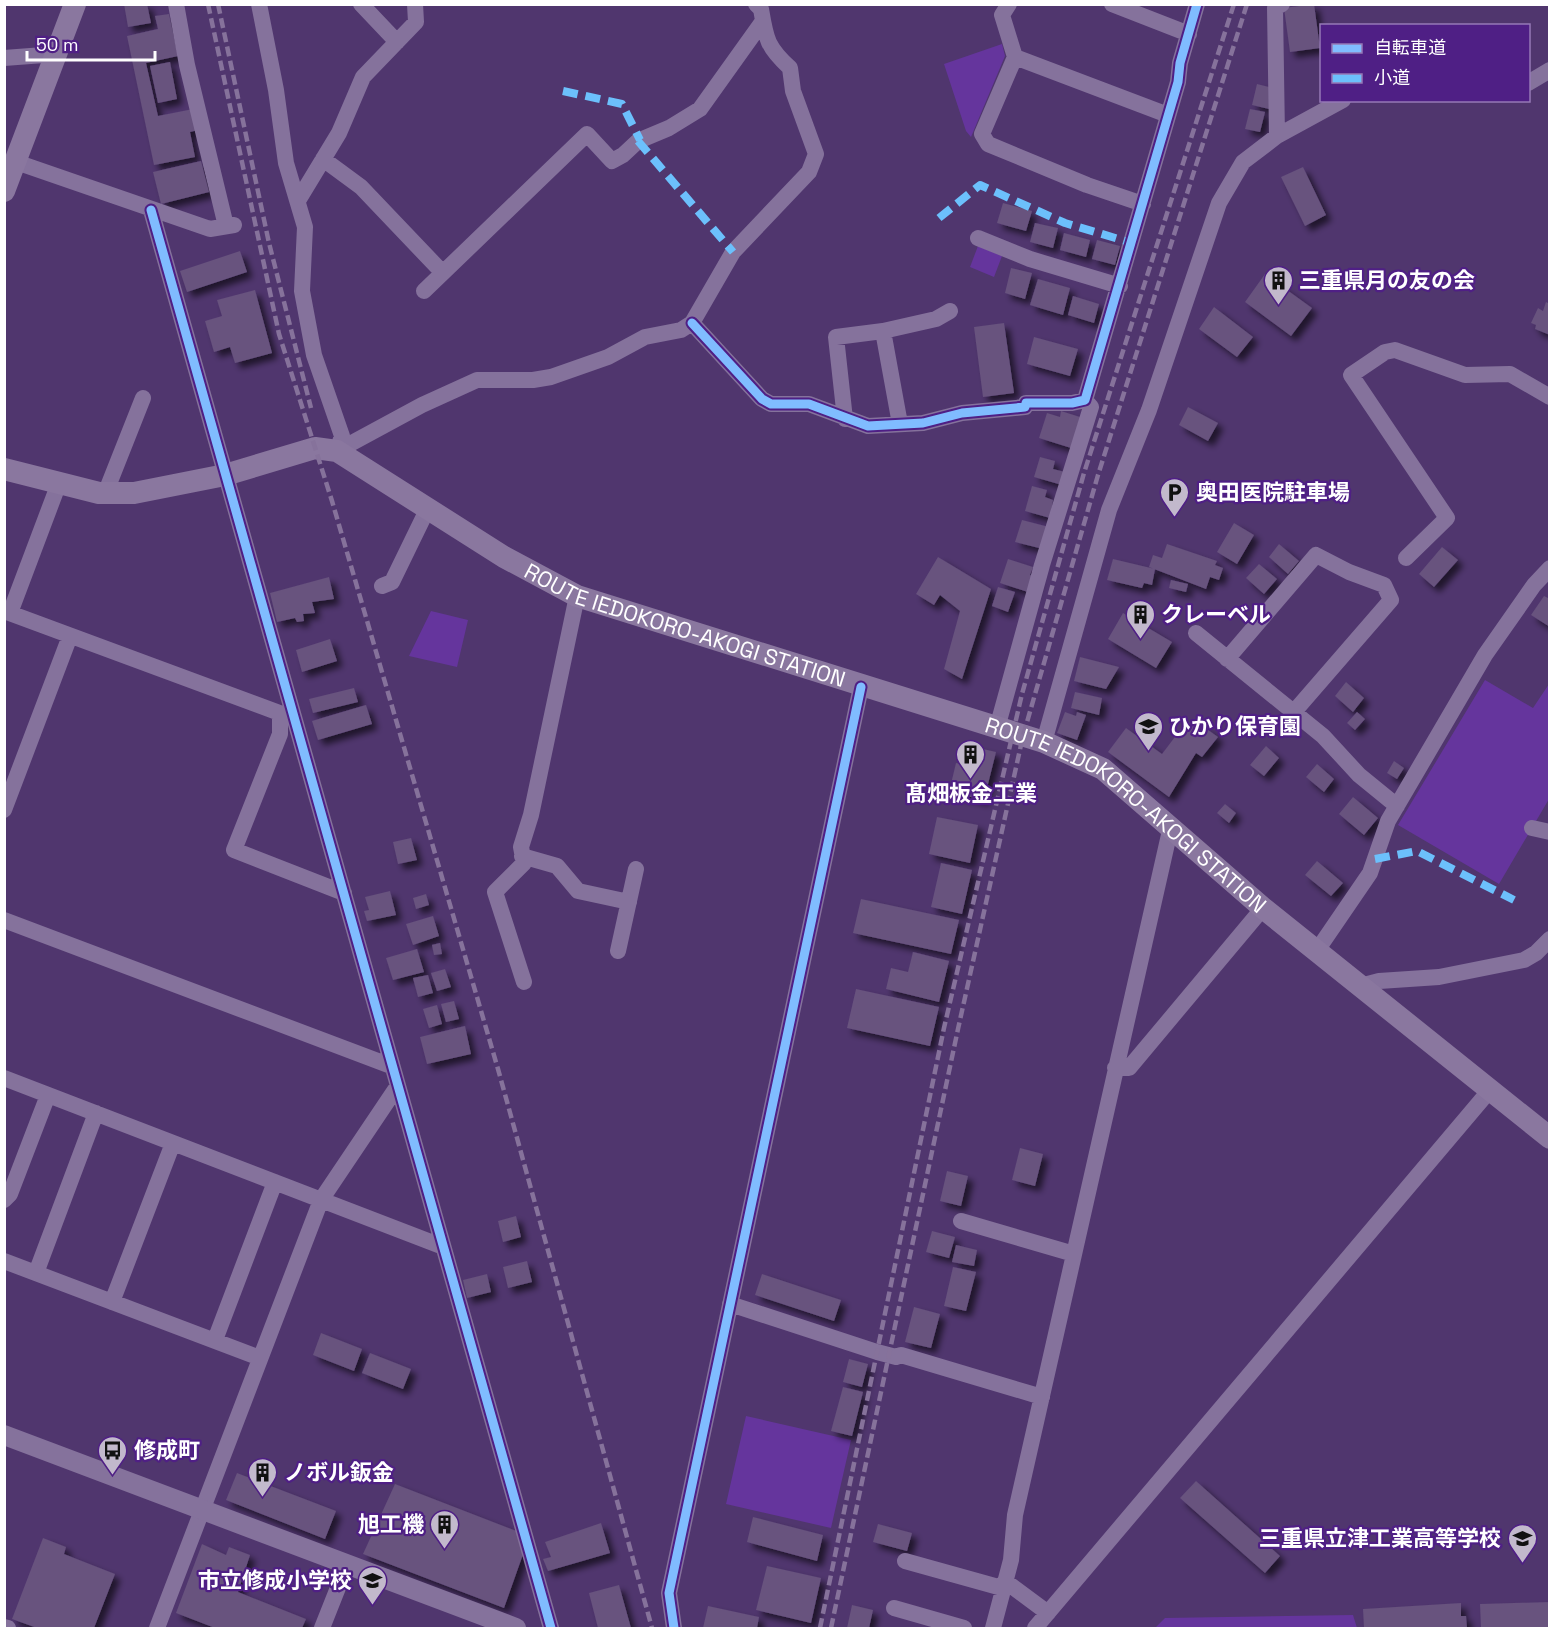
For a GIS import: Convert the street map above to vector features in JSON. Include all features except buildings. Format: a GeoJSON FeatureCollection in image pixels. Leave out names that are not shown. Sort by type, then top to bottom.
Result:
{"type":"FeatureCollection","features":[{"type":"Feature","properties":{"kind":"main road"},"geometry":{"type":"LineString","coordinates":[[4,191],[75,4]]}},
{"type":"Feature","properties":{"kind":"main road"},"geometry":{"type":"LineString","coordinates":[[4,469],[105,494],[134,493],[225,475],[315,448],[337,451]]}},
{"type":"Feature","properties":{"kind":"main road","name":"ROUTE IEDOKORO-AKOGI STATION"},"geometry":{"type":"LineString","coordinates":[[337,451],[504,557],[577,596],[861,687],[1044,742],[1103,769],[1263,908],[1550,1138]]}},
{"type":"Feature","properties":{"kind":"street"},"geometry":{"type":"LineString","coordinates":[[16,162],[210,229],[230,226],[187,65],[176,4]]}},
{"type":"Feature","properties":{"kind":"street"},"geometry":{"type":"LineString","coordinates":[[259,4],[276,90],[286,163],[299,199],[305,227],[302,291],[314,355],[342,436],[337,451]]}},
{"type":"Feature","properties":{"kind":"street"},"geometry":{"type":"LineString","coordinates":[[361,4],[397,42]]}},
{"type":"Feature","properties":{"kind":"street"},"geometry":{"type":"LineString","coordinates":[[299,199],[339,133],[363,77],[416,22],[415,4]]}},
{"type":"Feature","properties":{"kind":"street"},"geometry":{"type":"LineString","coordinates":[[337,451],[422,405],[477,380],[533,380],[551,377],[608,357],[645,337],[681,330],[692,323],[733,252],[809,172],[816,154],[794,91],[790,68],[771,51],[764,35],[760,9],[756,4]]}},
{"type":"Feature","properties":{"kind":"street"},"geometry":{"type":"LineString","coordinates":[[1009,4],[1002,15],[1015,57],[982,134],[988,144],[1087,185],[1143,204]]}},
{"type":"Feature","properties":{"kind":"street"},"geometry":{"type":"LineString","coordinates":[[1112,4],[1188,34]]}},
{"type":"Feature","properties":{"kind":"street"},"geometry":{"type":"LineString","coordinates":[[1085,400],[1120,286],[1197,4]]}},
{"type":"Feature","properties":{"kind":"street"},"geometry":{"type":"LineString","coordinates":[[1277,136],[1275,8],[1282,4]]}},
{"type":"Feature","properties":{"kind":"street"},"geometry":{"type":"LineString","coordinates":[[424,291],[587,134],[612,161],[623,155],[638,141],[669,128],[700,109],[763,21]]}},
{"type":"Feature","properties":{"kind":"street"},"geometry":{"type":"LineString","coordinates":[[4,58],[57,54]]}},
{"type":"Feature","properties":{"kind":"street"},"geometry":{"type":"LineString","coordinates":[[1015,57],[1168,115]]}},
{"type":"Feature","properties":{"kind":"street"},"geometry":{"type":"LineString","coordinates":[[1530,82],[1550,70]]}},
{"type":"Feature","properties":{"kind":"street"},"geometry":{"type":"LineString","coordinates":[[1044,742],[1109,510],[1149,410],[1219,203],[1243,162],[1277,136],[1339,102]]}},
{"type":"Feature","properties":{"kind":"street"},"geometry":{"type":"LineString","coordinates":[[323,159],[362,187],[442,272]]}},
{"type":"Feature","properties":{"kind":"street"},"geometry":{"type":"LineString","coordinates":[[151,210],[225,475],[287,715],[344,893],[441,1246],[551,1629]]}},
{"type":"Feature","properties":{"kind":"street"},"geometry":{"type":"LineString","coordinates":[[978,238],[1030,259],[1120,286]]}},
{"type":"Feature","properties":{"kind":"street"},"geometry":{"type":"LineString","coordinates":[[846,419],[836,337],[883,331],[936,319],[950,311]]}},
{"type":"Feature","properties":{"kind":"street"},"geometry":{"type":"LineString","coordinates":[[692,323],[762,399],[771,404],[809,404],[868,426],[923,423],[962,413],[1025,407],[1026,404],[1072,403],[1085,400]]}},
{"type":"Feature","properties":{"kind":"street"},"geometry":{"type":"LineString","coordinates":[[883,331],[900,424]]}},
{"type":"Feature","properties":{"kind":"street"},"geometry":{"type":"LineString","coordinates":[[1406,558],[1447,518],[1351,375],[1385,352],[1395,350],[1465,375],[1510,374],[1550,397]]}},
{"type":"Feature","properties":{"kind":"street"},"geometry":{"type":"LineString","coordinates":[[105,494],[143,398]]}},
{"type":"Feature","properties":{"kind":"street"},"geometry":{"type":"LineString","coordinates":[[997,728],[1042,566],[1091,407],[1085,400]]}},
{"type":"Feature","properties":{"kind":"street"},"geometry":{"type":"LineString","coordinates":[[59,483],[7,612],[287,715]]}},
{"type":"Feature","properties":{"kind":"street"},"geometry":{"type":"LineString","coordinates":[[382,586],[392,582],[427,510]]}},
{"type":"Feature","properties":{"kind":"street"},"geometry":{"type":"LineString","coordinates":[[1227,658],[1316,555],[1349,572],[1384,585],[1391,600],[1293,713]]}},
{"type":"Feature","properties":{"kind":"street"},"geometry":{"type":"LineString","coordinates":[[1316,951],[1370,873],[1388,821],[1485,655],[1534,585],[1550,568]]}},
{"type":"Feature","properties":{"kind":"street"},"geometry":{"type":"LineString","coordinates":[[524,982],[492,885],[524,864],[521,847],[531,815],[577,596]]}},
{"type":"Feature","properties":{"kind":"street"},"geometry":{"type":"LineString","coordinates":[[1196,633],[1323,736],[1359,775],[1397,806]]}},
{"type":"Feature","properties":{"kind":"street"},"geometry":{"type":"LineString","coordinates":[[4,810],[70,636]]}},
{"type":"Feature","properties":{"kind":"street"},"geometry":{"type":"LineString","coordinates":[[674,1629],[669,1593],[861,687]]}},
{"type":"Feature","properties":{"kind":"street"},"geometry":{"type":"LineString","coordinates":[[287,715],[234,850],[344,893]]}},
{"type":"Feature","properties":{"kind":"street"},"geometry":{"type":"LineString","coordinates":[[993,1629],[1011,1560],[1015,1515],[1171,826]]}},
{"type":"Feature","properties":{"kind":"street"},"geometry":{"type":"LineString","coordinates":[[1532,828],[1550,832]]}},
{"type":"Feature","properties":{"kind":"street"},"geometry":{"type":"LineString","coordinates":[[522,856],[557,866],[578,891],[629,902]]}},
{"type":"Feature","properties":{"kind":"street"},"geometry":{"type":"LineString","coordinates":[[618,951],[636,869]]}},
{"type":"Feature","properties":{"kind":"street"},"geometry":{"type":"LineString","coordinates":[[1115,1068],[1129,1068],[1263,908]]}},
{"type":"Feature","properties":{"kind":"street"},"geometry":{"type":"LineString","coordinates":[[4,920],[391,1066]]}},
{"type":"Feature","properties":{"kind":"street"},"geometry":{"type":"LineString","coordinates":[[1360,986],[1379,981],[1439,977],[1524,960],[1536,953],[1550,939]]}},
{"type":"Feature","properties":{"kind":"street"},"geometry":{"type":"LineString","coordinates":[[4,1078],[441,1246]]}},
{"type":"Feature","properties":{"kind":"street"},"geometry":{"type":"LineString","coordinates":[[157,1629],[321,1200],[397,1087]]}},
{"type":"Feature","properties":{"kind":"street"},"geometry":{"type":"LineString","coordinates":[[1035,1629],[1491,1090]]}},
{"type":"Feature","properties":{"kind":"street"},"geometry":{"type":"LineString","coordinates":[[4,1200],[10,1194],[48,1095]]}},
{"type":"Feature","properties":{"kind":"street"},"geometry":{"type":"LineString","coordinates":[[36,1273],[96,1113]]}},
{"type":"Feature","properties":{"kind":"street"},"geometry":{"type":"LineString","coordinates":[[112,1302],[173,1143]]}},
{"type":"Feature","properties":{"kind":"street"},"geometry":{"type":"LineString","coordinates":[[215,1340],[275,1182]]}},
{"type":"Feature","properties":{"kind":"street"},"geometry":{"type":"LineString","coordinates":[[960,1221],[1074,1254]]}},
{"type":"Feature","properties":{"kind":"street"},"geometry":{"type":"LineString","coordinates":[[4,1260],[260,1358]]}},
{"type":"Feature","properties":{"kind":"street"},"geometry":{"type":"LineString","coordinates":[[730,1304],[877,1352],[896,1357],[901,1355],[1042,1397]]}},
{"type":"Feature","properties":{"kind":"street"},"geometry":{"type":"LineString","coordinates":[[4,1435],[516,1629]]}},
{"type":"Feature","properties":{"kind":"street"},"geometry":{"type":"LineString","coordinates":[[905,1561],[1003,1584],[1048,1613]]}},
{"type":"Feature","properties":{"kind":"street"},"geometry":{"type":"LineString","coordinates":[[322,1629],[347,1564]]}},
{"type":"Feature","properties":{"kind":"street"},"geometry":{"type":"LineString","coordinates":[[894,1608],[964,1629]]}},
{"type":"Feature","properties":{"kind":"shaded area"},"geometry":{"type":"Polygon","coordinates":[[[1002,44],[1005,56],[971,137],[966,131],[944,64],[1002,44]]]}},
{"type":"Feature","properties":{"kind":"shaded area"},"geometry":{"type":"Polygon","coordinates":[[[978,246],[1002,256],[994,277],[970,267],[978,246]]]}},
{"type":"Feature","properties":{"kind":"shaded area"},"geometry":{"type":"Polygon","coordinates":[[[431,611],[468,620],[457,667],[409,656],[431,611]]]}},
{"type":"Feature","properties":{"kind":"shaded area"},"geometry":{"type":"Polygon","coordinates":[[[1485,680],[1533,708],[1549,684],[1549,799],[1499,884],[1398,825],[1485,680]]]}},
{"type":"Feature","properties":{"kind":"shaded area"},"geometry":{"type":"Polygon","coordinates":[[[746,1416],[851,1440],[831,1528],[726,1504],[746,1416]]]}},
{"type":"Feature","properties":{"kind":"shaded area"},"geometry":{"type":"Polygon","coordinates":[[[1353,1615],[1357,1628],[1155,1628],[1165,1618],[1353,1615]]]}},
{"type":"Feature","properties":{"kind":"railway"},"geometry":{"type":"LineString","coordinates":[[208,4],[279,334],[332,501],[498,1069],[652,1628]]}},
{"type":"Feature","properties":{"kind":"railway"},"geometry":{"type":"LineString","coordinates":[[218,4],[269,243],[311,408]]}},
{"type":"Feature","properties":{"kind":"railway"},"geometry":{"type":"LineString","coordinates":[[820,1628],[944,1028],[1022,694],[1084,473],[1234,4]]}},
{"type":"Feature","properties":{"kind":"railway"},"geometry":{"type":"LineString","coordinates":[[831,1628],[958,1029],[1023,736],[1098,475],[1247,4]]}},
{"type":"Feature","properties":{"kind":"marked path"},"geometry":{"type":"LineString","coordinates":[[563,91],[622,104],[640,140]]}},
{"type":"Feature","properties":{"kind":"marked path"},"geometry":{"type":"LineString","coordinates":[[638,141],[733,252]]}},
{"type":"Feature","properties":{"kind":"marked path"},"geometry":{"type":"LineString","coordinates":[[939,218],[980,185],[1065,223],[1132,243]]}},
{"type":"Feature","properties":{"kind":"marked path"},"geometry":{"type":"LineString","coordinates":[[1375,859],[1417,851],[1514,900]]}},
{"type":"Feature","properties":{"kind":"cycle path"},"geometry":{"type":"LineString","coordinates":[[692,323],[762,399],[771,404],[809,404],[868,426],[923,423],[962,413],[1025,407],[1026,403],[1072,403],[1085,400],[1178,82],[1180,63],[1197,4]]}},
{"type":"Feature","properties":{"kind":"cycle path"},"geometry":{"type":"LineString","coordinates":[[151,210],[551,1628]]}},
{"type":"Feature","properties":{"kind":"cycle path"},"geometry":{"type":"LineString","coordinates":[[674,1628],[669,1593],[861,687]]}},
{"type":"Feature","properties":{"kind":"place","name":"三重県月の友の会"},"geometry":{"type":"Point","coordinates":[1278,306]}},
{"type":"Feature","properties":{"kind":"place","name":"奥田医院駐車場"},"geometry":{"type":"Point","coordinates":[1175,518]}},
{"type":"Feature","properties":{"kind":"place","name":"クレーベル"},"geometry":{"type":"Point","coordinates":[1140,640]}},
{"type":"Feature","properties":{"kind":"place","name":"ひかり保育園"},"geometry":{"type":"Point","coordinates":[1148,752]}},
{"type":"Feature","properties":{"kind":"place","name":"髙畑板金工業"},"geometry":{"type":"Point","coordinates":[971,780]}},
{"type":"Feature","properties":{"kind":"place","name":"修成町"},"geometry":{"type":"Point","coordinates":[113,1476]}},
{"type":"Feature","properties":{"kind":"place","name":"ノボル鈑金"},"geometry":{"type":"Point","coordinates":[263,1498]}},
{"type":"Feature","properties":{"kind":"place","name":"旭工機"},"geometry":{"type":"Point","coordinates":[445,1550]}},
{"type":"Feature","properties":{"kind":"place","name":"三重県立津工業高等学校"},"geometry":{"type":"Point","coordinates":[1522,1564]}},
{"type":"Feature","properties":{"kind":"place","name":"市立修成小学校"},"geometry":{"type":"Point","coordinates":[373,1606]}}]}
